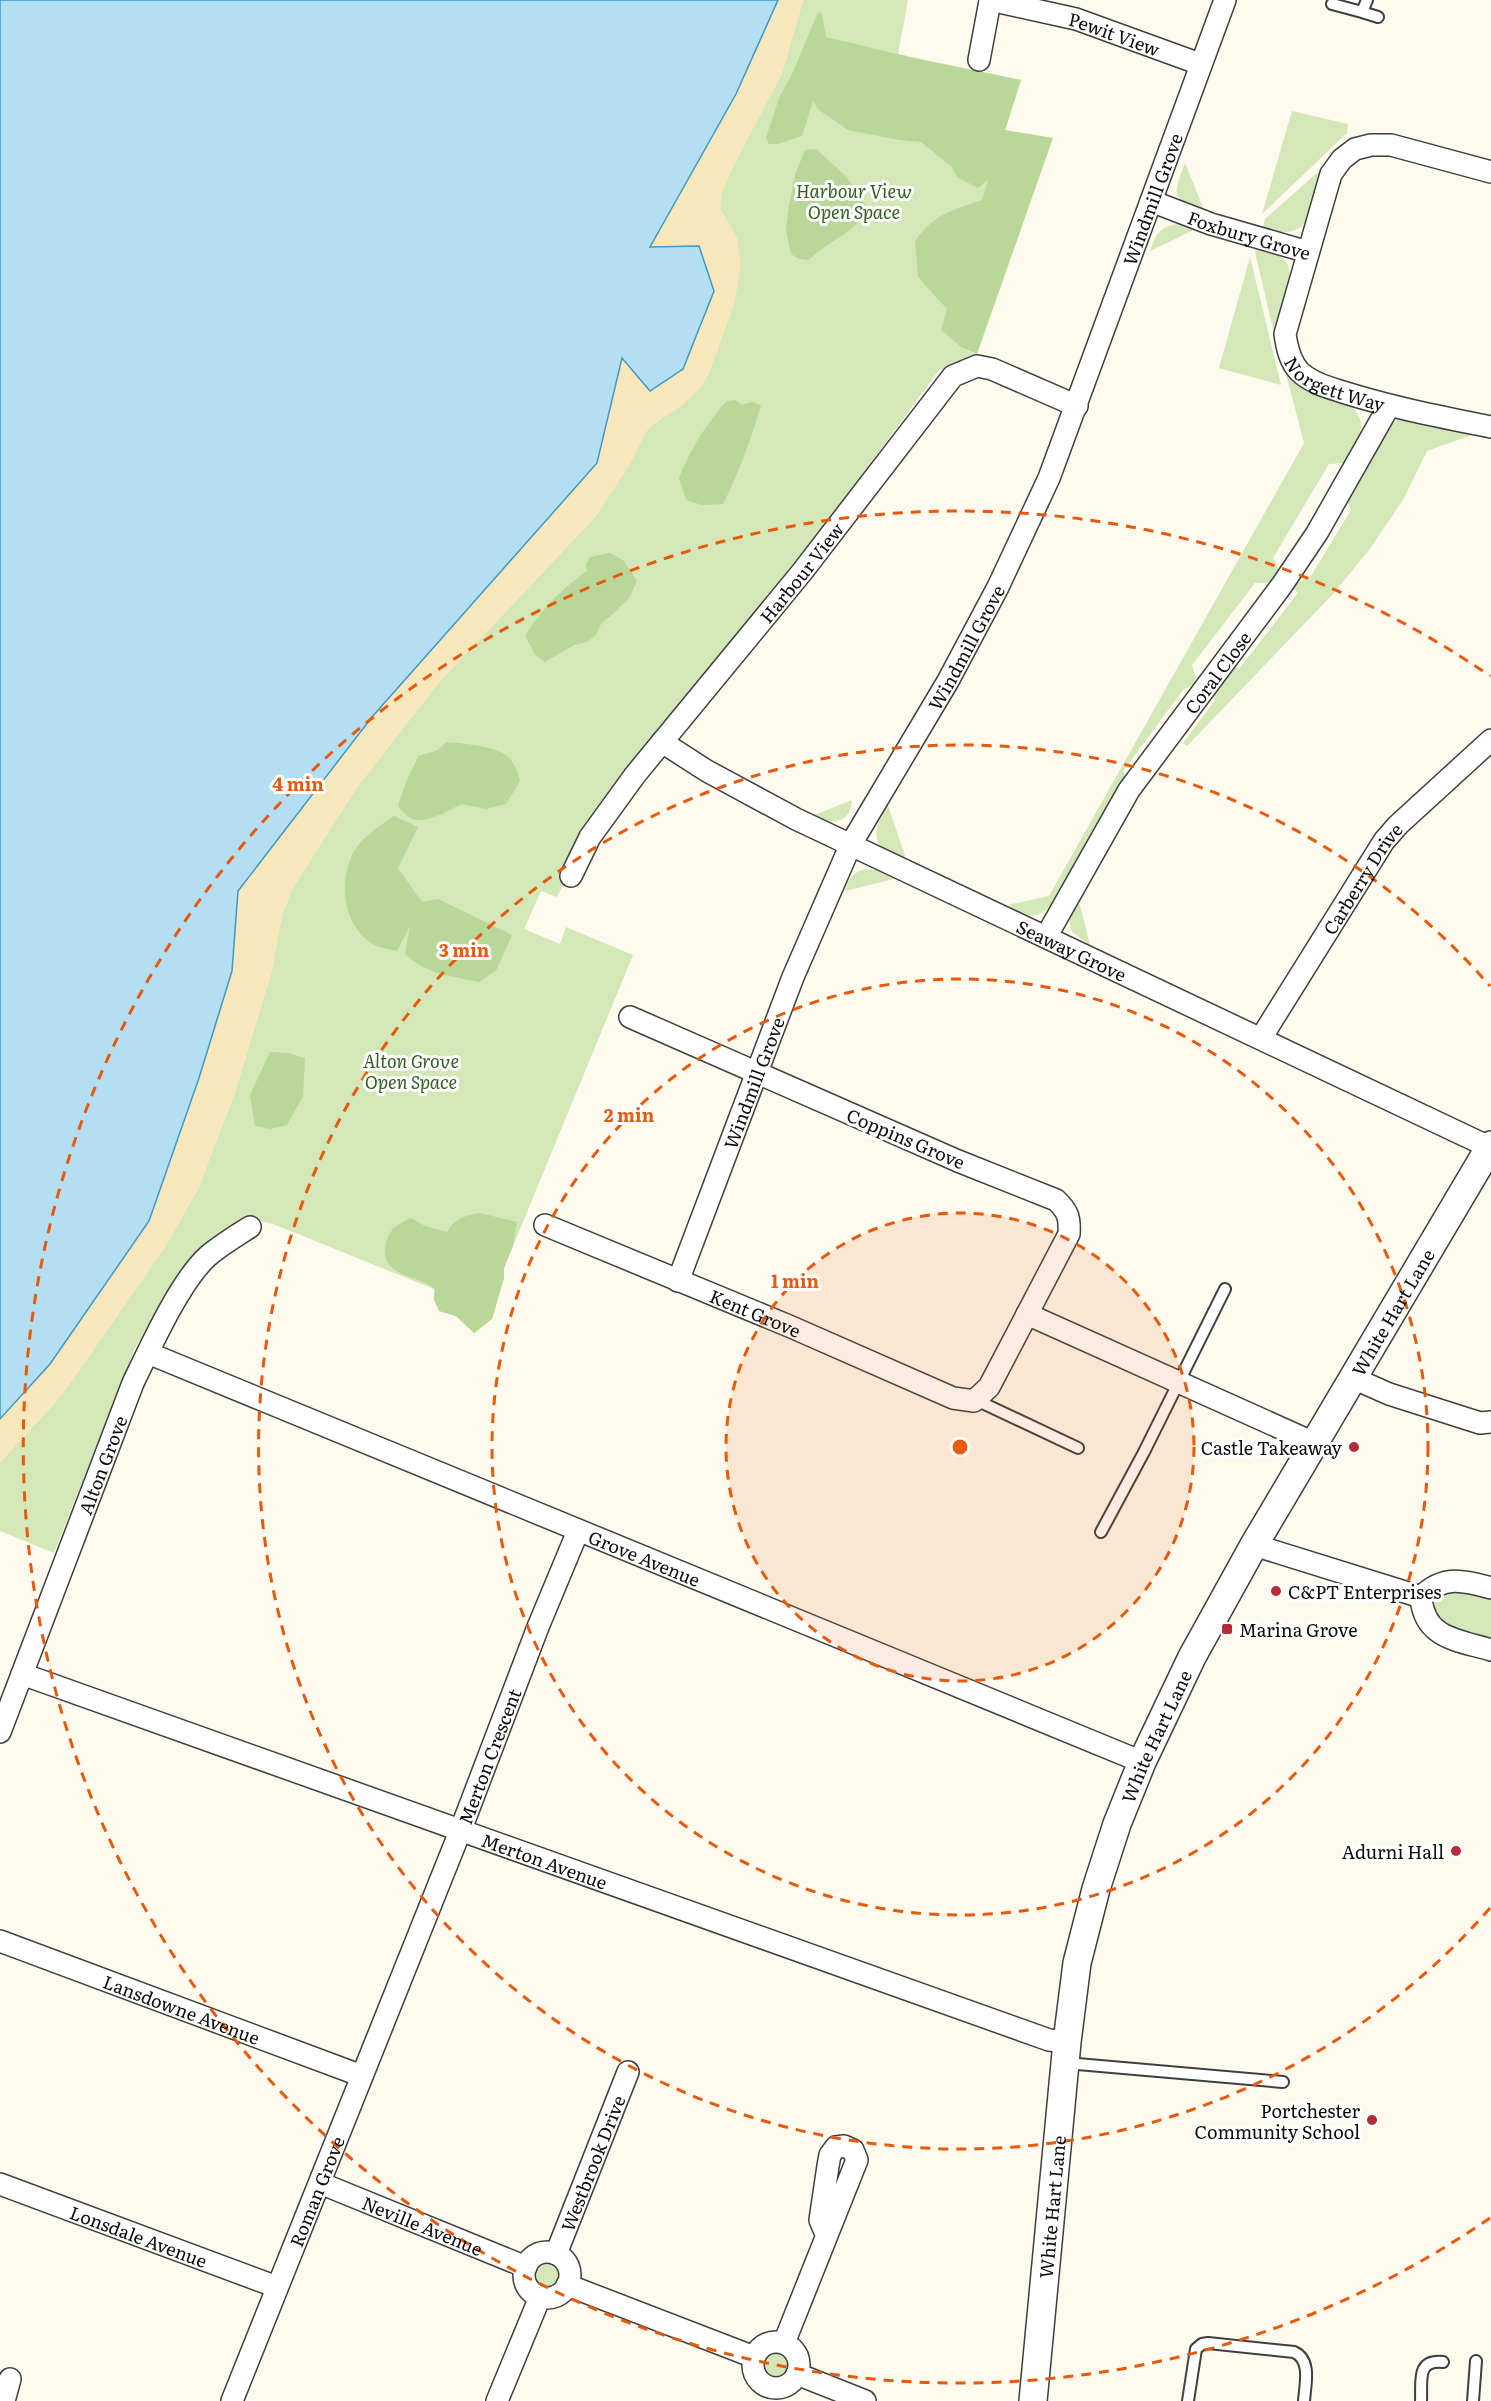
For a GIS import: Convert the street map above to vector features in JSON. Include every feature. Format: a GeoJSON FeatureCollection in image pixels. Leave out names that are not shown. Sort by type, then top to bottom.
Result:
{"type":"FeatureCollection","features":[{"type":"Feature","properties":{"kind":"street","name":"Pewit View"},"geometry":{"type":"LineString","coordinates":[[979,60],[990,0],[1076,19],[1200,64]]}},
{"type":"Feature","properties":{"kind":"street","name":"Windmill Grove"},"geometry":{"type":"LineString","coordinates":[[678,1281],[794,977],[850,844],[948,681],[998,587],[1049,478],[1225,0]]}},
{"type":"Feature","properties":{"kind":"street","name":"Foxbury Grove"},"geometry":{"type":"LineString","coordinates":[[1151,201],[1211,224],[1308,252],[1331,174],[1342,159],[1355,149],[1371,145],[1391,145],[1491,172]]}},
{"type":"Feature","properties":{"kind":"street","name":"Norgett Way"},"geometry":{"type":"LineString","coordinates":[[1308,252],[1286,334],[1286,345],[1292,361],[1300,372],[1315,382],[1389,406],[1491,427]]}},
{"type":"Feature","properties":{"kind":"street","name":"Harbour View"},"geometry":{"type":"LineString","coordinates":[[571,876],[590,837],[662,742],[802,572],[953,376],[977,366],[992,369],[1077,406]]}},
{"type":"Feature","properties":{"kind":"street","name":"Coral Close"},"geometry":{"type":"LineString","coordinates":[[1046,938],[1130,790],[1288,576],[1317,533],[1389,406]]}},
{"type":"Feature","properties":{"kind":"street","name":"Carberry Drive"},"geometry":{"type":"LineString","coordinates":[[1261,1038],[1384,841],[1398,825],[1491,740]]}},
{"type":"Feature","properties":{"kind":"street","name":"Seaway Grove"},"geometry":{"type":"LineString","coordinates":[[662,742],[707,771],[796,819],[1490,1146]]}},
{"type":"Feature","properties":{"kind":"street","name":"Coppins Grove"},"geometry":{"type":"LineString","coordinates":[[630,1017],[958,1161],[1056,1200],[1070,1218],[1069,1234],[1027,1314]]}},
{"type":"Feature","properties":{"kind":"street","name":"White Hart Lane"},"geometry":{"type":"LineString","coordinates":[[1033,2401],[1066,2053],[1077,1964],[1096,1889],[1117,1824],[1142,1762],[1192,1657],[1254,1545],[1490,1146]]}},
{"type":"Feature","properties":{"kind":"street","name":"Kent Grove"},"geometry":{"type":"LineString","coordinates":[[545,1225],[953,1398],[971,1400]]}},
{"type":"Feature","properties":{"kind":"street","name":"Alton Grove"},"geometry":{"type":"LineString","coordinates":[[0,1732],[133,1383],[185,1286],[208,1257],[250,1227]]}},
{"type":"Feature","properties":{"kind":"street"},"geometry":{"type":"LineString","coordinates":[[971,1400],[989,1387],[1027,1314],[1314,1443]]}},
{"type":"Feature","properties":{"kind":"street","name":"Grove Avenue"},"geometry":{"type":"LineString","coordinates":[[148,1353],[1142,1762]]}},
{"type":"Feature","properties":{"kind":"street"},"geometry":{"type":"LineString","coordinates":[[1353,1378],[1389,1394],[1480,1423],[1491,1422]]}},
{"type":"Feature","properties":{"kind":"street","name":"Merton Crescent"},"geometry":{"type":"LineString","coordinates":[[400,1981],[538,1627],[578,1531]]}},
{"type":"Feature","properties":{"kind":"street"},"geometry":{"type":"LineString","coordinates":[[1254,1545],[1421,1597]]}},
{"type":"Feature","properties":{"kind":"street"},"geometry":{"type":"LineString","coordinates":[[1421,1597],[1445,1581],[1468,1582],[1491,1588]]}},
{"type":"Feature","properties":{"kind":"street"},"geometry":{"type":"LineString","coordinates":[[1421,1597],[1422,1610],[1429,1625],[1443,1635],[1491,1650]]}},
{"type":"Feature","properties":{"kind":"street","name":"Merton Avenue"},"geometry":{"type":"LineString","coordinates":[[22,1674],[1049,2040],[1066,2053]]}},
{"type":"Feature","properties":{"kind":"street","name":"Lansdowne Avenue"},"geometry":{"type":"LineString","coordinates":[[0,1941],[362,2076]]}},
{"type":"Feature","properties":{"kind":"street","name":"Roman Grove"},"geometry":{"type":"LineString","coordinates":[[232,2401],[400,1981]]}},
{"type":"Feature","properties":{"kind":"street","name":"Westbrook Drive"},"geometry":{"type":"LineString","coordinates":[[556,2254],[628,2072]]}},
{"type":"Feature","properties":{"kind":"street","name":"Neville Avenue"},"geometry":{"type":"LineString","coordinates":[[320,2183],[526,2267]]}},
{"type":"Feature","properties":{"kind":"street","name":"Lonsdale Avenue"},"geometry":{"type":"LineString","coordinates":[[0,2184],[277,2287]]}},
{"type":"Feature","properties":{"kind":"street"},"geometry":{"type":"LineString","coordinates":[[784,2343],[826,2234]]}},
{"type":"Feature","properties":{"kind":"street"},"geometry":{"type":"LineString","coordinates":[[545,2252],[556,2254],[566,2262],[569,2268],[567,2285],[554,2297],[540,2297],[528,2287],[525,2280],[526,2267],[531,2258],[538,2254],[545,2252]]}},
{"type":"Feature","properties":{"kind":"street"},"geometry":{"type":"LineString","coordinates":[[567,2285],[754,2357]]}},
{"type":"Feature","properties":{"kind":"street"},"geometry":{"type":"LineString","coordinates":[[497,2401],[540,2297]]}},
{"type":"Feature","properties":{"kind":"street"},"geometry":{"type":"LineString","coordinates":[[771,2342],[784,2343],[797,2355],[799,2362],[797,2374],[785,2386],[764,2394],[754,2373],[754,2357],[764,2345],[771,2342]]}},
{"type":"Feature","properties":{"kind":"street"},"geometry":{"type":"LineString","coordinates":[[797,2374],[865,2401]]}},
{"type":"Feature","properties":{"kind":"street"},"geometry":{"type":"LineString","coordinates":[[2,2401],[9,2379]]}},
{"type":"Feature","properties":{"kind":"lane"},"geometry":{"type":"LineString","coordinates":[[1362,12],[1367,0]]}},
{"type":"Feature","properties":{"kind":"lane"},"geometry":{"type":"LineString","coordinates":[[1332,4],[1378,17]]}},
{"type":"Feature","properties":{"kind":"lane"},"geometry":{"type":"LineString","coordinates":[[1101,1532],[1225,1289]]}},
{"type":"Feature","properties":{"kind":"lane"},"geometry":{"type":"LineString","coordinates":[[971,1400],[1078,1448]]}},
{"type":"Feature","properties":{"kind":"lane"},"geometry":{"type":"LineString","coordinates":[[1066,2053],[1283,2082]]}},
{"type":"Feature","properties":{"kind":"lane"},"geometry":{"type":"LineString","coordinates":[[1188,2401],[1196,2349],[1208,2343],[1299,2354],[1305,2361],[1304,2401]]}},
{"type":"Feature","properties":{"kind":"lane"},"geometry":{"type":"LineString","coordinates":[[1420,2401],[1422,2372],[1425,2365],[1431,2361],[1443,2362]]}},
{"type":"Feature","properties":{"kind":"lane"},"geometry":{"type":"LineString","coordinates":[[1473,2401],[1476,2361]]}},
{"type":"Feature","properties":{"kind":"green space"},"geometry":{"type":"Polygon","coordinates":[[[803,0],[908,0],[898,54],[1021,80],[941,330],[962,348],[1068,395],[972,366],[939,370],[568,875],[557,897],[541,891],[524,929],[560,944],[566,927],[633,955],[504,1268],[504,1278],[492,1319],[474,1333],[456,1316],[439,1311],[434,1299],[434,1289],[273,1224],[249,1218],[186,1266],[135,1348],[54,1553],[0,1531],[0,1462],[54,1404],[73,1379],[165,1247],[198,1189],[234,1095],[272,970],[282,915],[292,889],[357,787],[440,681],[595,517],[629,465],[646,431],[682,405],[699,389],[709,373],[735,300],[737,238],[720,209],[721,194],[734,164],[782,73],[803,0]]]}},
{"type":"Feature","properties":{"kind":"green space"},"geometry":{"type":"Polygon","coordinates":[[[818,12],[822,14],[826,37],[1021,80],[1005,130],[1053,138],[977,354],[962,348],[941,330],[947,309],[918,277],[915,241],[930,224],[944,214],[982,200],[988,180],[978,188],[957,177],[952,167],[921,142],[848,130],[819,110],[813,101],[802,136],[778,144],[769,144],[766,138],[779,98],[793,72],[818,12]]]}},
{"type":"Feature","properties":{"kind":"green space"},"geometry":{"type":"Polygon","coordinates":[[[1292,111],[1348,124],[1347,133],[1262,214],[1292,111]]]}},
{"type":"Feature","properties":{"kind":"green space","name":"Harbour View Open Space"},"geometry":{"type":"Polygon","coordinates":[[[816,149],[846,176],[868,209],[854,226],[809,260],[799,259],[791,254],[786,230],[789,205],[795,175],[805,150],[816,149]]]}},
{"type":"Feature","properties":{"kind":"green space"},"geometry":{"type":"Polygon","coordinates":[[[1185,163],[1205,212],[1186,204],[1177,195],[1178,183],[1185,163]]]}},
{"type":"Feature","properties":{"kind":"green space"},"geometry":{"type":"Polygon","coordinates":[[[1317,173],[1322,175],[1306,221],[1299,228],[1290,232],[1262,230],[1265,219],[1317,173]]]}},
{"type":"Feature","properties":{"kind":"green space"},"geometry":{"type":"Polygon","coordinates":[[[1179,224],[1196,229],[1150,251],[1154,240],[1163,229],[1179,224]]]}},
{"type":"Feature","properties":{"kind":"green space"},"geometry":{"type":"Polygon","coordinates":[[[1256,246],[1280,256],[1289,269],[1287,301],[1276,342],[1255,252],[1256,246]]]}},
{"type":"Feature","properties":{"kind":"green space"},"geometry":{"type":"Polygon","coordinates":[[[1250,257],[1281,385],[1219,368],[1250,257]]]}},
{"type":"Feature","properties":{"kind":"green space"},"geometry":{"type":"Polygon","coordinates":[[[1283,363],[1348,403],[1355,411],[1360,418],[1361,425],[1355,447],[1346,463],[1329,464],[1273,558],[1280,574],[1272,583],[1255,583],[1192,665],[1197,683],[1183,690],[1124,770],[1124,783],[1056,900],[1039,914],[1022,913],[1008,905],[1049,896],[1304,443],[1283,363]]]}},
{"type":"Feature","properties":{"kind":"green space"},"geometry":{"type":"Polygon","coordinates":[[[735,400],[742,405],[752,402],[761,405],[744,456],[723,504],[702,505],[686,500],[679,478],[688,458],[723,405],[727,401],[735,400]]]}},
{"type":"Feature","properties":{"kind":"green space"},"geometry":{"type":"Polygon","coordinates":[[[1407,412],[1486,430],[1427,451],[1403,500],[1369,550],[1333,594],[1187,746],[1183,743],[1215,700],[1213,692],[1233,665],[1239,669],[1298,593],[1291,586],[1311,576],[1351,510],[1347,500],[1377,444],[1392,424],[1407,412]]]}},
{"type":"Feature","properties":{"kind":"green space"},"geometry":{"type":"Polygon","coordinates":[[[610,553],[623,560],[637,581],[629,598],[602,622],[596,635],[587,642],[574,645],[545,662],[536,656],[525,636],[552,600],[587,571],[586,564],[590,557],[610,553]]]}},
{"type":"Feature","properties":{"kind":"green space"},"geometry":{"type":"Polygon","coordinates":[[[446,742],[486,747],[509,758],[520,781],[506,804],[486,809],[461,804],[440,815],[423,820],[412,819],[404,813],[398,806],[419,756],[438,750],[446,742]]]}},
{"type":"Feature","properties":{"kind":"green space"},"geometry":{"type":"Polygon","coordinates":[[[852,800],[848,814],[838,821],[825,821],[812,816],[852,800]]]}},
{"type":"Feature","properties":{"kind":"green space"},"geometry":{"type":"Polygon","coordinates":[[[888,805],[905,856],[902,860],[884,849],[877,837],[879,823],[888,805]]]}},
{"type":"Feature","properties":{"kind":"green space"},"geometry":{"type":"Polygon","coordinates":[[[394,816],[418,827],[398,868],[422,902],[438,899],[512,935],[497,969],[480,982],[431,971],[405,954],[410,926],[397,951],[374,945],[364,937],[350,916],[345,891],[348,865],[353,853],[371,832],[394,816]]]}},
{"type":"Feature","properties":{"kind":"green space"},"geometry":{"type":"Polygon","coordinates":[[[865,869],[876,870],[894,879],[845,891],[852,877],[865,869]]]}},
{"type":"Feature","properties":{"kind":"green space"},"geometry":{"type":"Polygon","coordinates":[[[1078,898],[1090,945],[1072,932],[1070,927],[1070,915],[1078,898]]]}},
{"type":"Feature","properties":{"kind":"green space"},"geometry":{"type":"Polygon","coordinates":[[[270,1052],[288,1053],[305,1058],[303,1096],[287,1125],[270,1129],[255,1126],[250,1095],[270,1052]]]}},
{"type":"Feature","properties":{"kind":"green space"},"geometry":{"type":"Polygon","coordinates":[[[480,1213],[517,1222],[513,1246],[504,1268],[504,1278],[492,1319],[474,1333],[456,1316],[439,1311],[434,1299],[435,1289],[401,1274],[388,1263],[385,1254],[386,1243],[392,1230],[411,1218],[425,1226],[447,1232],[461,1218],[480,1213]]]}},
{"type":"Feature","properties":{"kind":"green space"},"geometry":{"type":"Polygon","coordinates":[[[1444,1588],[1491,1596],[1491,1642],[1446,1628],[1435,1620],[1431,1597],[1444,1588]]]}},
{"type":"Feature","properties":{"kind":"green space"},"geometry":{"type":"Polygon","coordinates":[[[547,2261],[557,2265],[561,2275],[557,2285],[547,2289],[537,2285],[533,2275],[537,2265],[547,2261]]]}},
{"type":"Feature","properties":{"kind":"green space"},"geometry":{"type":"Polygon","coordinates":[[[775,2351],[785,2355],[789,2365],[785,2375],[775,2379],[765,2375],[761,2365],[765,2355],[775,2351]]]}},
{"type":"Feature","properties":{"kind":"sand"},"geometry":{"type":"Polygon","coordinates":[[[730,0],[803,0],[782,73],[734,164],[721,194],[720,209],[737,238],[740,271],[735,300],[709,373],[699,389],[682,405],[646,431],[629,465],[595,517],[440,681],[357,787],[292,889],[282,915],[272,970],[234,1095],[198,1189],[165,1247],[73,1379],[54,1404],[0,1462],[0,1346],[189,934],[636,251],[730,0]]]}},
{"type":"Feature","properties":{"kind":"water"},"geometry":{"type":"Polygon","coordinates":[[[0,0],[778,0],[736,94],[650,247],[699,246],[714,291],[683,369],[650,391],[622,358],[597,463],[372,717],[238,891],[232,971],[199,1078],[149,1221],[50,1364],[0,1419],[0,0]]]}},
{"type":"Feature","properties":{"kind":"place","name":"Castle Takeaway"},"geometry":{"type":"Point","coordinates":[1354,1447]}},
{"type":"Feature","properties":{"kind":"place","name":"C&PT Enterprises"},"geometry":{"type":"Point","coordinates":[1276,1591]}},
{"type":"Feature","properties":{"kind":"place","name":"Marina Grove"},"geometry":{"type":"Point","coordinates":[1227,1629]}},
{"type":"Feature","properties":{"kind":"place","name":"Adurni Hall"},"geometry":{"type":"Point","coordinates":[1456,1851]}},
{"type":"Feature","properties":{"kind":"place","name":"Portchester Community School"},"geometry":{"type":"Point","coordinates":[1372,2120]}},
{"type":"Feature","properties":{"kind":"park label","name":"Alton Grove Open Space"},"geometry":{"type":"Point","coordinates":[411,1070]}}]}
